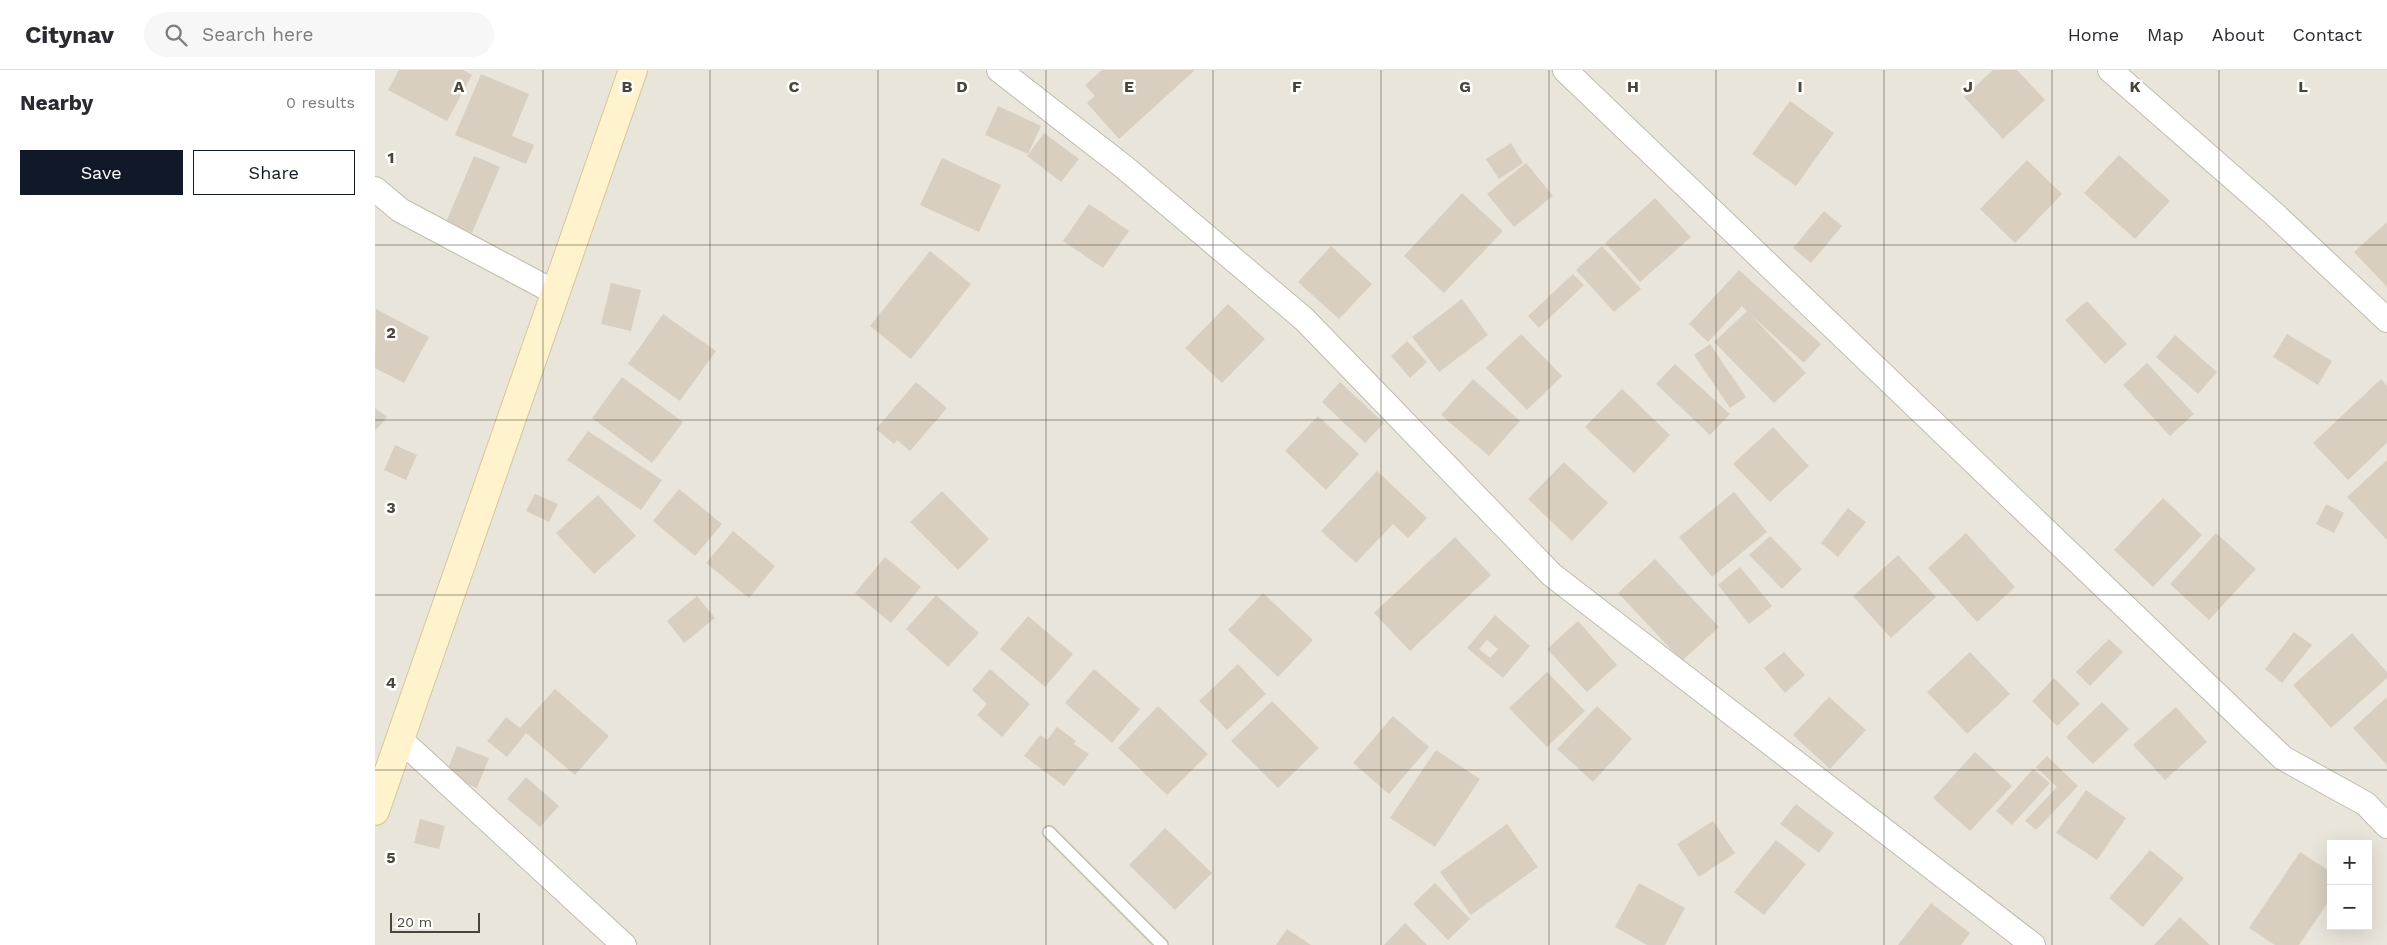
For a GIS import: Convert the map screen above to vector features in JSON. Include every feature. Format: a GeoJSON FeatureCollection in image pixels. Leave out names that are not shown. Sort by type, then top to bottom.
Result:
{"type":"FeatureCollection","features":[{"type":"Feature","properties":{"kind":"main road"},"geometry":{"type":"LineString","coordinates":[[375,811],[633,70]]}},
{"type":"Feature","properties":{"kind":"street"},"geometry":{"type":"LineString","coordinates":[[999,70],[1124,167],[1304,319],[1551,575],[2033,945]]}},
{"type":"Feature","properties":{"kind":"street"},"geometry":{"type":"LineString","coordinates":[[1565,70],[2283,758],[2366,804],[2387,826]]}},
{"type":"Feature","properties":{"kind":"street"},"geometry":{"type":"LineString","coordinates":[[2110,70],[2272,212],[2387,320]]}},
{"type":"Feature","properties":{"kind":"street"},"geometry":{"type":"LineString","coordinates":[[375,189],[400,210],[556,294]]}},
{"type":"Feature","properties":{"kind":"street"},"geometry":{"type":"LineString","coordinates":[[401,740],[624,945]]}},
{"type":"Feature","properties":{"kind":"lane"},"geometry":{"type":"LineString","coordinates":[[1049,832],[1162,945]]}},
{"type":"Feature","properties":{"kind":"shaded area"},"geometry":{"type":"Polygon","coordinates":[[[375,70],[2387,70],[2387,945],[375,945],[375,70]]]}},
{"type":"Feature","properties":{"kind":"building"},"geometry":{"type":"Polygon","coordinates":[[[399,70],[463,70],[472,75],[447,121],[388,90],[399,70]]]}},
{"type":"Feature","properties":{"kind":"building"},"geometry":{"type":"Polygon","coordinates":[[[1102,70],[1195,70],[1119,139],[1087,103],[1095,96],[1085,85],[1102,70]]]}},
{"type":"Feature","properties":{"kind":"building"},"geometry":{"type":"Polygon","coordinates":[[[1993,70],[2017,70],[2045,100],[2003,139],[1964,97],[1993,70]]]}},
{"type":"Feature","properties":{"kind":"building"},"geometry":{"type":"Polygon","coordinates":[[[481,74],[529,94],[512,136],[534,145],[526,164],[455,135],[481,74]]]}},
{"type":"Feature","properties":{"kind":"building"},"geometry":{"type":"Polygon","coordinates":[[[1790,101],[1834,133],[1796,186],[1752,154],[1790,101]]]}},
{"type":"Feature","properties":{"kind":"building"},"geometry":{"type":"Polygon","coordinates":[[[998,106],[1041,126],[1028,154],[985,135],[998,106]]]}},
{"type":"Feature","properties":{"kind":"building"},"geometry":{"type":"Polygon","coordinates":[[[1044,133],[1079,159],[1061,182],[1027,156],[1044,133]]]}},
{"type":"Feature","properties":{"kind":"building"},"geometry":{"type":"Polygon","coordinates":[[[1511,143],[1523,163],[1499,179],[1486,159],[1511,143]]]}},
{"type":"Feature","properties":{"kind":"building"},"geometry":{"type":"Polygon","coordinates":[[[2119,155],[2170,201],[2135,239],[2084,193],[2119,155]]]}},
{"type":"Feature","properties":{"kind":"building"},"geometry":{"type":"Polygon","coordinates":[[[474,156],[500,167],[472,233],[446,222],[474,156]]]}},
{"type":"Feature","properties":{"kind":"building"},"geometry":{"type":"Polygon","coordinates":[[[942,158],[1001,185],[979,232],[920,205],[942,158]]]}},
{"type":"Feature","properties":{"kind":"building"},"geometry":{"type":"Polygon","coordinates":[[[2027,160],[2062,194],[2015,243],[1980,209],[2027,160]]]}},
{"type":"Feature","properties":{"kind":"building"},"geometry":{"type":"Polygon","coordinates":[[[1526,163],[1553,196],[1514,227],[1487,194],[1526,163]]]}},
{"type":"Feature","properties":{"kind":"building"},"geometry":{"type":"Polygon","coordinates":[[[1462,193],[1503,231],[1444,293],[1404,256],[1462,193]]]}},
{"type":"Feature","properties":{"kind":"building"},"geometry":{"type":"Polygon","coordinates":[[[1655,198],[1691,237],[1640,282],[1605,243],[1655,198]]]}},
{"type":"Feature","properties":{"kind":"building"},"geometry":{"type":"Polygon","coordinates":[[[1089,204],[1129,231],[1103,268],[1063,241],[1089,204]]]}},
{"type":"Feature","properties":{"kind":"building"},"geometry":{"type":"Polygon","coordinates":[[[1824,211],[1842,226],[1811,263],[1793,248],[1824,211]]]}},
{"type":"Feature","properties":{"kind":"building"},"geometry":{"type":"Polygon","coordinates":[[[2387,222],[2387,287],[2354,252],[2387,222]]]}},
{"type":"Feature","properties":{"kind":"building"},"geometry":{"type":"Polygon","coordinates":[[[1331,246],[1372,284],[1339,319],[1298,282],[1331,246]]]}},
{"type":"Feature","properties":{"kind":"building"},"geometry":{"type":"Polygon","coordinates":[[[1602,246],[1641,289],[1614,312],[1576,270],[1602,246]]]}},
{"type":"Feature","properties":{"kind":"building"},"geometry":{"type":"Polygon","coordinates":[[[930,251],[971,284],[911,359],[870,326],[930,251]]]}},
{"type":"Feature","properties":{"kind":"building"},"geometry":{"type":"Polygon","coordinates":[[[1739,270],[1821,344],[1804,363],[1750,314],[1806,373],[1774,403],[1714,342],[1747,311],[1742,306],[1708,342],[1689,324],[1739,270]]]}},
{"type":"Feature","properties":{"kind":"building"},"geometry":{"type":"Polygon","coordinates":[[[1573,274],[1584,285],[1539,328],[1528,316],[1573,274]]]}},
{"type":"Feature","properties":{"kind":"building"},"geometry":{"type":"Polygon","coordinates":[[[611,283],[641,290],[631,331],[601,324],[611,283]]]}},
{"type":"Feature","properties":{"kind":"building"},"geometry":{"type":"Polygon","coordinates":[[[1462,299],[1488,335],[1439,372],[1412,337],[1462,299]]]}},
{"type":"Feature","properties":{"kind":"building"},"geometry":{"type":"Polygon","coordinates":[[[2087,301],[2127,344],[2105,364],[2065,320],[2087,301]]]}},
{"type":"Feature","properties":{"kind":"building"},"geometry":{"type":"Polygon","coordinates":[[[1228,304],[1265,339],[1222,383],[1185,348],[1228,304]]]}},
{"type":"Feature","properties":{"kind":"building"},"geometry":{"type":"Polygon","coordinates":[[[376,309],[429,337],[404,383],[375,368],[376,309]]]}},
{"type":"Feature","properties":{"kind":"building"},"geometry":{"type":"Polygon","coordinates":[[[663,314],[716,351],[680,401],[628,364],[663,314]]]}},
{"type":"Feature","properties":{"kind":"building"},"geometry":{"type":"Polygon","coordinates":[[[1521,334],[1562,376],[1527,410],[1486,368],[1521,334]]]}},
{"type":"Feature","properties":{"kind":"building"},"geometry":{"type":"Polygon","coordinates":[[[2287,334],[2332,361],[2318,385],[2273,357],[2287,334]]]}},
{"type":"Feature","properties":{"kind":"building"},"geometry":{"type":"Polygon","coordinates":[[[2175,335],[2217,372],[2198,394],[2156,357],[2175,335]]]}},
{"type":"Feature","properties":{"kind":"building"},"geometry":{"type":"Polygon","coordinates":[[[1407,341],[1427,362],[1410,378],[1391,356],[1407,341]]]}},
{"type":"Feature","properties":{"kind":"building"},"geometry":{"type":"Polygon","coordinates":[[[1710,344],[1746,397],[1730,408],[1694,355],[1710,344]]]}},
{"type":"Feature","properties":{"kind":"building"},"geometry":{"type":"Polygon","coordinates":[[[2147,363],[2194,414],[2170,436],[2123,385],[2147,363]]]}},
{"type":"Feature","properties":{"kind":"building"},"geometry":{"type":"Polygon","coordinates":[[[1675,364],[1730,414],[1710,435],[1656,384],[1675,364]]]}},
{"type":"Feature","properties":{"kind":"building"},"geometry":{"type":"Polygon","coordinates":[[[622,377],[683,422],[652,463],[592,418],[622,377]]]}},
{"type":"Feature","properties":{"kind":"building"},"geometry":{"type":"Polygon","coordinates":[[[1473,379],[1520,421],[1489,456],[1441,415],[1473,379]]]}},
{"type":"Feature","properties":{"kind":"building"},"geometry":{"type":"Polygon","coordinates":[[[2381,379],[2387,386],[2387,443],[2348,480],[2313,443],[2381,379]]]}},
{"type":"Feature","properties":{"kind":"building"},"geometry":{"type":"Polygon","coordinates":[[[916,382],[947,408],[910,451],[897,440],[894,444],[876,429],[916,382]]]}},
{"type":"Feature","properties":{"kind":"building"},"geometry":{"type":"Polygon","coordinates":[[[1340,382],[1384,423],[1365,443],[1322,402],[1340,382]]]}},
{"type":"Feature","properties":{"kind":"building"},"geometry":{"type":"Polygon","coordinates":[[[1622,389],[1670,435],[1634,473],[1585,427],[1622,389]]]}},
{"type":"Feature","properties":{"kind":"building"},"geometry":{"type":"Polygon","coordinates":[[[375,408],[387,417],[375,431],[375,408]]]}},
{"type":"Feature","properties":{"kind":"building"},"geometry":{"type":"Polygon","coordinates":[[[1318,416],[1359,454],[1326,490],[1285,451],[1318,416]]]}},
{"type":"Feature","properties":{"kind":"building"},"geometry":{"type":"Polygon","coordinates":[[[1773,427],[1809,466],[1770,502],[1733,464],[1773,427]]]}},
{"type":"Feature","properties":{"kind":"building"},"geometry":{"type":"Polygon","coordinates":[[[588,431],[662,480],[641,510],[567,460],[588,431]]]}},
{"type":"Feature","properties":{"kind":"building"},"geometry":{"type":"Polygon","coordinates":[[[395,445],[417,455],[406,480],[384,470],[395,445]]]}},
{"type":"Feature","properties":{"kind":"building"},"geometry":{"type":"Polygon","coordinates":[[[2387,460],[2387,540],[2347,497],[2387,460]]]}},
{"type":"Feature","properties":{"kind":"building"},"geometry":{"type":"Polygon","coordinates":[[[1564,462],[1608,503],[1572,541],[1528,499],[1564,462]]]}},
{"type":"Feature","properties":{"kind":"building"},"geometry":{"type":"Polygon","coordinates":[[[1377,471],[1427,518],[1408,538],[1393,524],[1356,563],[1321,531],[1377,471]]]}},
{"type":"Feature","properties":{"kind":"building"},"geometry":{"type":"Polygon","coordinates":[[[679,489],[722,524],[695,556],[653,521],[679,489]]]}},
{"type":"Feature","properties":{"kind":"building"},"geometry":{"type":"Polygon","coordinates":[[[942,491],[989,539],[958,570],[910,522],[942,491]]]}},
{"type":"Feature","properties":{"kind":"building"},"geometry":{"type":"Polygon","coordinates":[[[1734,492],[1767,532],[1712,577],[1679,537],[1734,492]]]}},
{"type":"Feature","properties":{"kind":"building"},"geometry":{"type":"Polygon","coordinates":[[[535,494],[558,504],[549,522],[526,511],[535,494]]]}},
{"type":"Feature","properties":{"kind":"building"},"geometry":{"type":"Polygon","coordinates":[[[598,495],[636,536],[594,574],[556,533],[598,495]]]}},
{"type":"Feature","properties":{"kind":"building"},"geometry":{"type":"Polygon","coordinates":[[[2163,498],[2202,535],[2153,587],[2114,550],[2163,498]]]}},
{"type":"Feature","properties":{"kind":"building"},"geometry":{"type":"Polygon","coordinates":[[[2326,504],[2344,513],[2334,533],[2316,524],[2326,504]]]}},
{"type":"Feature","properties":{"kind":"building"},"geometry":{"type":"Polygon","coordinates":[[[1848,508],[1866,522],[1838,557],[1821,543],[1848,508]]]}},
{"type":"Feature","properties":{"kind":"building"},"geometry":{"type":"Polygon","coordinates":[[[733,531],[775,566],[749,598],[706,563],[733,531]]]}},
{"type":"Feature","properties":{"kind":"building"},"geometry":{"type":"Polygon","coordinates":[[[1966,533],[2015,587],[1977,622],[1928,568],[1966,533]]]}},
{"type":"Feature","properties":{"kind":"building"},"geometry":{"type":"Polygon","coordinates":[[[2216,533],[2256,569],[2209,620],[2170,584],[2216,533]]]}},
{"type":"Feature","properties":{"kind":"building"},"geometry":{"type":"Polygon","coordinates":[[[1770,536],[1802,569],[1782,589],[1749,555],[1770,536]]]}},
{"type":"Feature","properties":{"kind":"building"},"geometry":{"type":"Polygon","coordinates":[[[1455,537],[1491,575],[1410,651],[1374,613],[1455,537]]]}},
{"type":"Feature","properties":{"kind":"building"},"geometry":{"type":"Polygon","coordinates":[[[1898,555],[1936,597],[1891,638],[1853,596],[1898,555]]]}},
{"type":"Feature","properties":{"kind":"building"},"geometry":{"type":"Polygon","coordinates":[[[885,557],[921,587],[891,623],[855,593],[885,557]]]}},
{"type":"Feature","properties":{"kind":"building"},"geometry":{"type":"Polygon","coordinates":[[[1655,559],[1719,627],[1682,661],[1618,593],[1655,559]]]}},
{"type":"Feature","properties":{"kind":"building"},"geometry":{"type":"Polygon","coordinates":[[[1740,567],[1772,606],[1749,624],[1718,585],[1740,567]]]}},
{"type":"Feature","properties":{"kind":"building"},"geometry":{"type":"Polygon","coordinates":[[[1263,593],[1313,640],[1278,677],[1228,630],[1263,593]]]}},
{"type":"Feature","properties":{"kind":"building"},"geometry":{"type":"Polygon","coordinates":[[[936,595],[979,633],[948,667],[906,629],[936,595]]]}},
{"type":"Feature","properties":{"kind":"building"},"geometry":{"type":"Polygon","coordinates":[[[697,596],[715,618],[684,643],[667,621],[697,596]]]}},
{"type":"Feature","properties":{"kind":"building"},"geometry":{"type":"Polygon","coordinates":[[[1495,615],[1530,646],[1503,678],[1467,648],[1495,615]],[[1487,640],[1479,649],[1490,658],[1498,649],[1487,640]]]}},
{"type":"Feature","properties":{"kind":"building"},"geometry":{"type":"Polygon","coordinates":[[[1028,616],[1073,654],[1045,687],[1000,649],[1028,616]]]}},
{"type":"Feature","properties":{"kind":"building"},"geometry":{"type":"Polygon","coordinates":[[[1578,621],[1617,665],[1587,692],[1547,649],[1578,621]]]}},
{"type":"Feature","properties":{"kind":"building"},"geometry":{"type":"Polygon","coordinates":[[[2294,632],[2312,645],[2282,683],[2265,669],[2294,632]]]}},
{"type":"Feature","properties":{"kind":"building"},"geometry":{"type":"Polygon","coordinates":[[[2352,633],[2387,672],[2387,678],[2331,728],[2293,685],[2352,633]]]}},
{"type":"Feature","properties":{"kind":"building"},"geometry":{"type":"Polygon","coordinates":[[[2109,639],[2123,652],[2090,686],[2076,672],[2109,639]]]}},
{"type":"Feature","properties":{"kind":"building"},"geometry":{"type":"Polygon","coordinates":[[[1784,652],[1805,675],[1785,693],[1764,668],[1784,652]]]}},
{"type":"Feature","properties":{"kind":"building"},"geometry":{"type":"Polygon","coordinates":[[[1970,652],[2010,694],[1967,734],[1927,692],[1970,652]]]}},
{"type":"Feature","properties":{"kind":"building"},"geometry":{"type":"Polygon","coordinates":[[[1238,664],[1266,694],[1227,730],[1199,701],[1238,664]]]}},
{"type":"Feature","properties":{"kind":"building"},"geometry":{"type":"Polygon","coordinates":[[[990,669],[1030,704],[1002,737],[977,715],[987,704],[972,690],[990,669]]]}},
{"type":"Feature","properties":{"kind":"building"},"geometry":{"type":"Polygon","coordinates":[[[1094,669],[1140,709],[1112,743],[1065,703],[1094,669]]]}},
{"type":"Feature","properties":{"kind":"building"},"geometry":{"type":"Polygon","coordinates":[[[1547,672],[1585,711],[1547,747],[1509,708],[1547,672]]]}},
{"type":"Feature","properties":{"kind":"building"},"geometry":{"type":"Polygon","coordinates":[[[2054,678],[2080,704],[2057,726],[2032,701],[2054,678]]]}},
{"type":"Feature","properties":{"kind":"building"},"geometry":{"type":"Polygon","coordinates":[[[555,689],[609,736],[575,775],[526,733],[507,757],[487,741],[506,717],[520,728],[555,689]]]}},
{"type":"Feature","properties":{"kind":"building"},"geometry":{"type":"Polygon","coordinates":[[[1829,697],[1866,730],[1830,769],[1793,735],[1829,697]]]}},
{"type":"Feature","properties":{"kind":"building"},"geometry":{"type":"Polygon","coordinates":[[[2387,697],[2387,765],[2353,728],[2387,697]]]}},
{"type":"Feature","properties":{"kind":"building"},"geometry":{"type":"Polygon","coordinates":[[[1272,701],[1319,748],[1278,788],[1231,741],[1272,701]]]}},
{"type":"Feature","properties":{"kind":"building"},"geometry":{"type":"Polygon","coordinates":[[[2102,702],[2129,729],[2093,764],[2066,737],[2102,702]]]}},
{"type":"Feature","properties":{"kind":"building"},"geometry":{"type":"Polygon","coordinates":[[[1158,706],[1208,754],[1167,795],[1118,748],[1158,706]]]}},
{"type":"Feature","properties":{"kind":"building"},"geometry":{"type":"Polygon","coordinates":[[[1597,706],[1632,739],[1593,782],[1557,749],[1597,706]]]}},
{"type":"Feature","properties":{"kind":"building"},"geometry":{"type":"Polygon","coordinates":[[[2176,707],[2207,742],[2165,780],[2133,745],[2176,707]]]}},
{"type":"Feature","properties":{"kind":"building"},"geometry":{"type":"Polygon","coordinates":[[[1393,716],[1429,747],[1389,794],[1353,763],[1393,716]]]}},
{"type":"Feature","properties":{"kind":"building"},"geometry":{"type":"Polygon","coordinates":[[[1057,727],[1076,741],[1074,744],[1089,754],[1064,786],[1024,756],[1040,735],[1047,740],[1057,727]]]}},
{"type":"Feature","properties":{"kind":"building"},"geometry":{"type":"Polygon","coordinates":[[[457,746],[489,758],[477,788],[445,776],[457,746]]]}},
{"type":"Feature","properties":{"kind":"building"},"geometry":{"type":"Polygon","coordinates":[[[1436,750],[1480,779],[1435,847],[1390,818],[1436,750]]]}},
{"type":"Feature","properties":{"kind":"building"},"geometry":{"type":"Polygon","coordinates":[[[1975,752],[2012,786],[1970,831],[1933,798],[1975,752]]]}},
{"type":"Feature","properties":{"kind":"building"},"geometry":{"type":"Polygon","coordinates":[[[2047,756],[2078,786],[2036,830],[2025,821],[2057,787],[2036,767],[2047,756]]]}},
{"type":"Feature","properties":{"kind":"building"},"geometry":{"type":"Polygon","coordinates":[[[2033,769],[2050,783],[2012,825],[1996,811],[2033,769]]]}},
{"type":"Feature","properties":{"kind":"building"},"geometry":{"type":"Polygon","coordinates":[[[526,777],[559,806],[540,827],[507,799],[526,777]]]}},
{"type":"Feature","properties":{"kind":"building"},"geometry":{"type":"Polygon","coordinates":[[[2086,790],[2126,818],[2097,860],[2056,833],[2086,790]]]}},
{"type":"Feature","properties":{"kind":"building"},"geometry":{"type":"Polygon","coordinates":[[[1796,804],[1834,833],[1819,853],[1780,824],[1796,804]]]}},
{"type":"Feature","properties":{"kind":"building"},"geometry":{"type":"Polygon","coordinates":[[[420,819],[445,826],[439,849],[414,843],[420,819]]]}},
{"type":"Feature","properties":{"kind":"building"},"geometry":{"type":"Polygon","coordinates":[[[1713,821],[1735,853],[1699,877],[1677,844],[1713,821]]]}},
{"type":"Feature","properties":{"kind":"building"},"geometry":{"type":"Polygon","coordinates":[[[1507,824],[1538,867],[1471,915],[1440,872],[1507,824]]]}},
{"type":"Feature","properties":{"kind":"building"},"geometry":{"type":"Polygon","coordinates":[[[1165,828],[1212,873],[1175,910],[1129,865],[1165,828]]]}},
{"type":"Feature","properties":{"kind":"building"},"geometry":{"type":"Polygon","coordinates":[[[1776,840],[1806,864],[1764,915],[1734,892],[1776,840]]]}},
{"type":"Feature","properties":{"kind":"building"},"geometry":{"type":"Polygon","coordinates":[[[2150,850],[2184,878],[2143,927],[2109,898],[2150,850]]]}},
{"type":"Feature","properties":{"kind":"building"},"geometry":{"type":"Polygon","coordinates":[[[2300,852],[2327,869],[2327,904],[2299,945],[2275,945],[2249,928],[2300,852]]]}},
{"type":"Feature","properties":{"kind":"building"},"geometry":{"type":"Polygon","coordinates":[[[1435,883],[1470,919],[1448,940],[1413,904],[1435,883]]]}},
{"type":"Feature","properties":{"kind":"building"},"geometry":{"type":"Polygon","coordinates":[[[1639,883],[1685,908],[1665,945],[1647,945],[1615,927],[1639,883]]]}},
{"type":"Feature","properties":{"kind":"building"},"geometry":{"type":"Polygon","coordinates":[[[1931,903],[1970,933],[1961,945],[1898,945],[1931,903]]]}},
{"type":"Feature","properties":{"kind":"building"},"geometry":{"type":"Polygon","coordinates":[[[2180,917],[2210,945],[2154,945],[2180,917]]]}},
{"type":"Feature","properties":{"kind":"building"},"geometry":{"type":"Polygon","coordinates":[[[1405,923],[1427,945],[1384,945],[1405,923]]]}},
{"type":"Feature","properties":{"kind":"building"},"geometry":{"type":"Polygon","coordinates":[[[1287,929],[1311,945],[1276,945],[1287,929]]]}}]}
